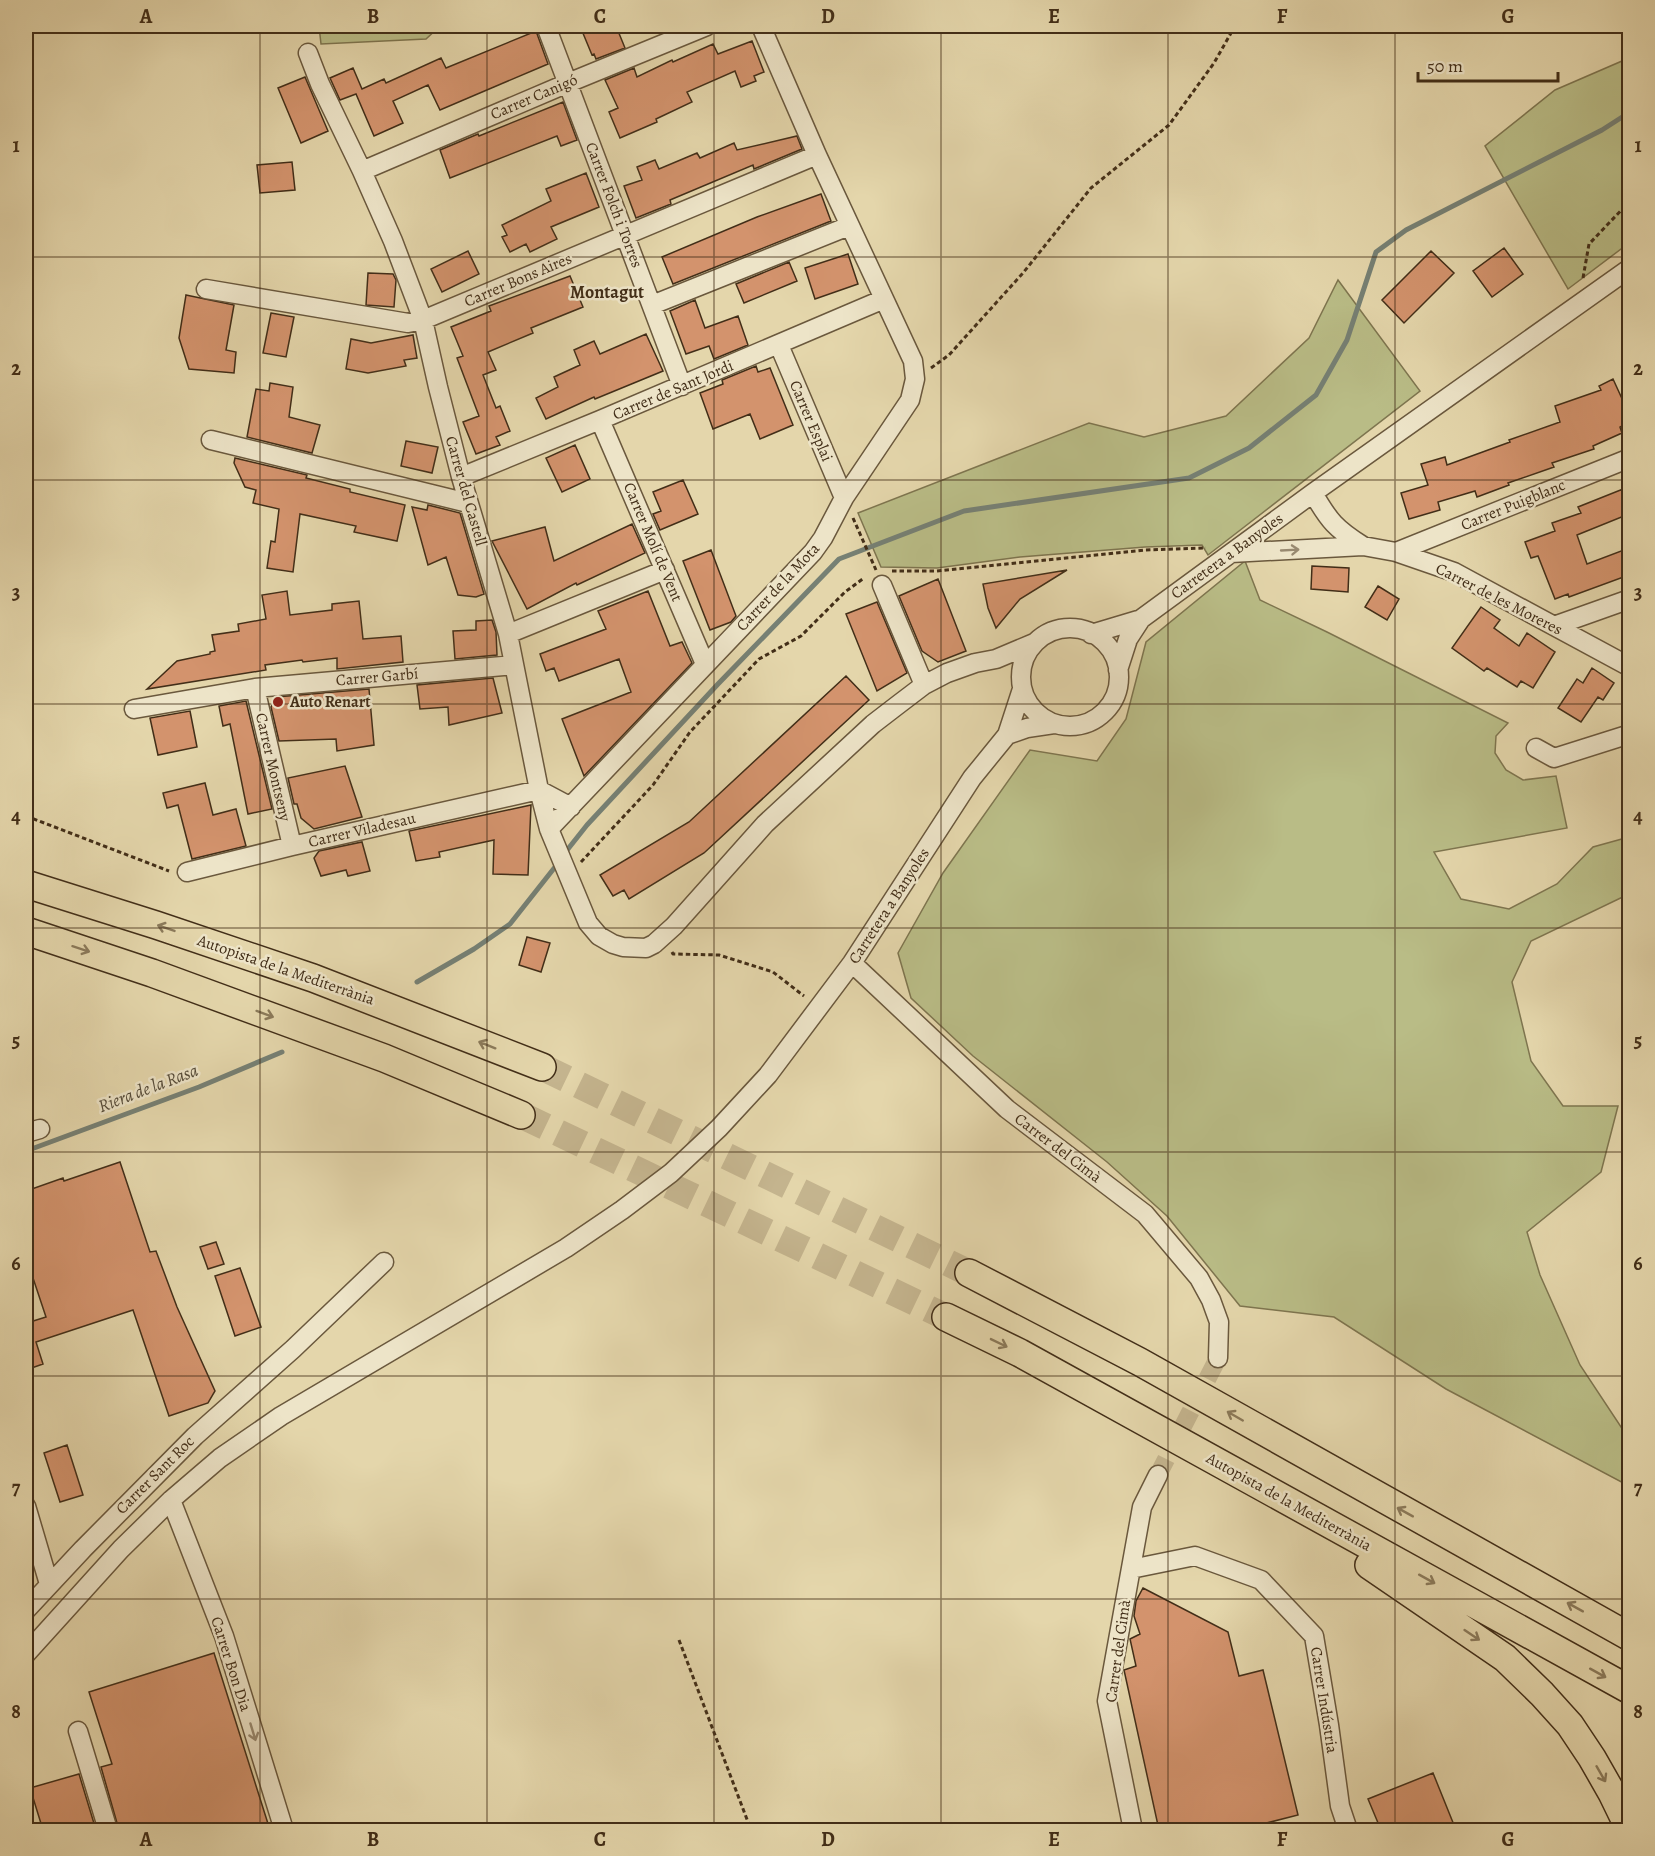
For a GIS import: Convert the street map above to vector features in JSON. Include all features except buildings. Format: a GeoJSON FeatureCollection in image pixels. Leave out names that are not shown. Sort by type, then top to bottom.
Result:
{"type":"FeatureCollection","features":[{"type":"Feature","properties":{"kind":"highway","name":"Autopista de la Mediterrània"},"geometry":{"type":"LineString","coordinates":[[26,884],[314,978],[542,1067]]}},
{"type":"Feature","properties":{"kind":"highway"},"geometry":{"type":"LineString","coordinates":[[26,931],[152,973],[384,1058],[521,1115]]}},
{"type":"Feature","properties":{"kind":"highway"},"geometry":{"type":"LineString","coordinates":[[969,1273],[1140,1362],[1628,1636]]}},
{"type":"Feature","properties":{"kind":"highway","name":"Autopista de la Mediterrània"},"geometry":{"type":"LineString","coordinates":[[946,1317],[1020,1353],[1629,1690]]}},
{"type":"Feature","properties":{"kind":"highway"},"geometry":{"type":"LineString","coordinates":[[1056,1373],[1354,1554],[1505,1658],[1570,1725],[1612,1793],[1629,1830]]}},
{"type":"Feature","properties":{"kind":"street","name":"Carrer Folch i Torres"},"geometry":{"type":"LineString","coordinates":[[546,26],[682,386]]}},
{"type":"Feature","properties":{"kind":"street","name":"Carrer Canigó"},"geometry":{"type":"LineString","coordinates":[[362,171],[707,26]]}},
{"type":"Feature","properties":{"kind":"street"},"geometry":{"type":"LineString","coordinates":[[761,26],[849,226],[913,361],[915,379]]}},
{"type":"Feature","properties":{"kind":"street","name":"Carrer del Castell"},"geometry":{"type":"LineString","coordinates":[[308,53],[320,84],[393,241],[423,320],[468,503],[508,634],[538,790],[549,829],[556,846],[570,868],[588,923],[599,936],[613,944],[636,948],[646,948],[663,937]]}},
{"type":"Feature","properties":{"kind":"street","name":"Carrer Bons Aires"},"geometry":{"type":"LineString","coordinates":[[206,289],[408,323],[423,320],[817,155]]}},
{"type":"Feature","properties":{"kind":"street"},"geometry":{"type":"LineString","coordinates":[[652,305],[849,226]]}},
{"type":"Feature","properties":{"kind":"street","name":"Carretera a Banyoles"},"geometry":{"type":"LineString","coordinates":[[1091,634],[1141,619],[1312,493],[1629,268]]}},
{"type":"Feature","properties":{"kind":"street","name":"Carrer de Sant Jordi"},"geometry":{"type":"LineString","coordinates":[[461,477],[682,386],[884,299]]}},
{"type":"Feature","properties":{"kind":"street","name":"Carrer Esplai"},"geometry":{"type":"LineString","coordinates":[[779,345],[844,498]]}},
{"type":"Feature","properties":{"kind":"street","name":"Carrer de la Mota"},"geometry":{"type":"LineString","coordinates":[[549,829],[813,552],[844,498],[910,400],[915,379]]}},
{"type":"Feature","properties":{"kind":"street","name":"Carrer Molí de Vent"},"geometry":{"type":"LineString","coordinates":[[600,420],[705,664]]}},
{"type":"Feature","properties":{"kind":"street"},"geometry":{"type":"LineString","coordinates":[[211,441],[468,503]]}},
{"type":"Feature","properties":{"kind":"street","name":"Carrer Puigblanc"},"geometry":{"type":"LineString","coordinates":[[1396,552],[1629,458]]}},
{"type":"Feature","properties":{"kind":"street","name":"Carrer de les Moreres"},"geometry":{"type":"LineString","coordinates":[[1312,493],[1327,518],[1342,532],[1363,546]]}},
{"type":"Feature","properties":{"kind":"street","name":"Carrer de les Moreres"},"geometry":{"type":"LineString","coordinates":[[1231,553],[1363,546],[1396,552],[1454,572],[1629,667]]}},
{"type":"Feature","properties":{"kind":"street"},"geometry":{"type":"LineString","coordinates":[[508,634],[664,570]]}},
{"type":"Feature","properties":{"kind":"street"},"geometry":{"type":"LineString","coordinates":[[879,578],[924,685]]}},
{"type":"Feature","properties":{"kind":"street"},"geometry":{"type":"LineString","coordinates":[[1554,626],[1629,599]]}},
{"type":"Feature","properties":{"kind":"street","name":"Carretera a Banyoles"},"geometry":{"type":"LineString","coordinates":[[1118,670],[1128,639],[1141,619]]}},
{"type":"Feature","properties":{"kind":"street"},"geometry":{"type":"LineString","coordinates":[[663,937],[765,824],[873,724],[924,685],[947,673],[975,663],[996,659],[1058,630],[1078,629],[1091,634],[1107,645],[1118,670],[1118,687],[1112,703],[1101,715],[1079,726],[1054,724],[1027,728],[1007,735]]}},
{"type":"Feature","properties":{"kind":"street"},"geometry":{"type":"LineString","coordinates":[[1021,683],[1023,662],[1034,643]]}},
{"type":"Feature","properties":{"kind":"street"},"geometry":{"type":"LineString","coordinates":[[996,659],[1021,683],[1032,709],[1054,724]]}},
{"type":"Feature","properties":{"kind":"street","name":"Carrer Garbí"},"geometry":{"type":"LineString","coordinates":[[134,709],[255,688],[514,665]]}},
{"type":"Feature","properties":{"kind":"street","name":"Carretera a Banyoles"},"geometry":{"type":"LineString","coordinates":[[26,1654],[121,1549],[171,1500],[220,1458],[281,1416],[566,1248],[671,1173],[719,1128],[768,1075],[852,963],[972,778],[1007,735],[1021,683]]}},
{"type":"Feature","properties":{"kind":"street","name":"Carrer Montseny"},"geometry":{"type":"LineString","coordinates":[[255,688],[291,846]]}},
{"type":"Feature","properties":{"kind":"street"},"geometry":{"type":"LineString","coordinates":[[1536,748],[1554,758],[1629,734]]}},
{"type":"Feature","properties":{"kind":"street"},"geometry":{"type":"LineString","coordinates":[[538,790],[571,807]]}},
{"type":"Feature","properties":{"kind":"street","name":"Carrer Viladesau"},"geometry":{"type":"LineString","coordinates":[[187,872],[538,790]]}},
{"type":"Feature","properties":{"kind":"street","name":"Carrer del Cimà"},"geometry":{"type":"LineString","coordinates":[[852,963],[1007,1108],[1145,1214],[1199,1278],[1211,1300],[1219,1322],[1218,1358]]}},
{"type":"Feature","properties":{"kind":"street","name":"Carrer Sant Roc"},"geometry":{"type":"LineString","coordinates":[[26,1610],[195,1436],[293,1349],[384,1263]]}},
{"type":"Feature","properties":{"kind":"street","name":"Carrer del Cimà"},"geometry":{"type":"LineString","coordinates":[[1133,1830],[1107,1701],[1142,1507],[1158,1474]]}},
{"type":"Feature","properties":{"kind":"street","name":"Carrer Bon Dia"},"geometry":{"type":"LineString","coordinates":[[171,1500],[224,1636],[284,1830]]}},
{"type":"Feature","properties":{"kind":"street"},"geometry":{"type":"LineString","coordinates":[[26,1506],[49,1584]]}},
{"type":"Feature","properties":{"kind":"street","name":"Carrer Indústria"},"geometry":{"type":"LineString","coordinates":[[1131,1569],[1195,1556],[1261,1580],[1314,1636],[1340,1806],[1348,1830]]}},
{"type":"Feature","properties":{"kind":"street"},"geometry":{"type":"LineString","coordinates":[[78,1731],[108,1830]]}},
{"type":"Feature","properties":{"kind":"path"},"geometry":{"type":"LineString","coordinates":[[915,379],[949,355],[1023,273],[1091,189],[1169,125],[1214,63],[1235,26]]}},
{"type":"Feature","properties":{"kind":"path"},"geometry":{"type":"LineString","coordinates":[[1581,286],[1589,244],[1629,201]]}},
{"type":"Feature","properties":{"kind":"path"},"geometry":{"type":"LineString","coordinates":[[853,518],[879,578]]}},
{"type":"Feature","properties":{"kind":"path"},"geometry":{"type":"LineString","coordinates":[[570,868],[653,785],[690,732],[759,659],[801,636],[845,592],[879,578],[936,571],[1145,550],[1208,548]]}},
{"type":"Feature","properties":{"kind":"path"},"geometry":{"type":"LineString","coordinates":[[26,816],[170,872],[187,872]]}},
{"type":"Feature","properties":{"kind":"path"},"geometry":{"type":"LineString","coordinates":[[663,937],[673,954],[718,955],[773,972],[808,999]]}},
{"type":"Feature","properties":{"kind":"path"},"geometry":{"type":"LineString","coordinates":[[679,1640],[751,1830]]}},
{"type":"Feature","properties":{"kind":"green space"},"geometry":{"type":"Polygon","coordinates":[[[319,26],[440,26],[426,39],[321,44],[319,26]]]}},
{"type":"Feature","properties":{"kind":"green space"},"geometry":{"type":"Polygon","coordinates":[[[1629,58],[1629,243],[1568,289],[1485,146],[1555,90],[1629,58]]]}},
{"type":"Feature","properties":{"kind":"green space"},"geometry":{"type":"Polygon","coordinates":[[[1338,280],[1420,391],[1208,555],[1202,545],[1145,547],[1020,557],[937,568],[881,567],[858,513],[1089,423],[1144,437],[1226,416],[1309,338],[1338,280]]]}},
{"type":"Feature","properties":{"kind":"green space"},"geometry":{"type":"Polygon","coordinates":[[[1245,561],[1260,600],[1508,723],[1496,736],[1495,753],[1506,770],[1523,780],[1556,776],[1567,828],[1434,852],[1461,899],[1509,909],[1557,884],[1593,847],[1629,837],[1629,894],[1531,941],[1512,982],[1531,1061],[1563,1106],[1618,1106],[1601,1172],[1527,1232],[1540,1275],[1580,1365],[1629,1439],[1629,1486],[1446,1389],[1334,1317],[1240,1306],[1167,1216],[1107,1162],[973,1056],[911,998],[898,953],[943,873],[1030,750],[1097,761],[1126,719],[1146,642],[1245,561]]]}},
{"type":"Feature","properties":{"kind":"waterway"},"geometry":{"type":"LineString","coordinates":[[564,854],[587,825],[718,684],[839,559],[964,511],[1189,478],[1249,448],[1316,395],[1347,340],[1376,252],[1406,230],[1602,130],[1630,112]]}},
{"type":"Feature","properties":{"kind":"waterway"},"geometry":{"type":"LineString","coordinates":[[417,982],[474,949],[510,924],[559,862]]}},
{"type":"Feature","properties":{"kind":"waterway","name":"Riera de la Rasa"},"geometry":{"type":"LineString","coordinates":[[26,1151],[199,1087],[282,1052]]}},
{"type":"Feature","properties":{"kind":"tunnel"},"geometry":{"type":"LineString","coordinates":[[542,1067],[969,1273]]}},
{"type":"Feature","properties":{"kind":"tunnel"},"geometry":{"type":"LineString","coordinates":[[521,1115],[946,1317]]}},
{"type":"Feature","properties":{"kind":"tunnel"},"geometry":{"type":"LineString","coordinates":[[1158,1475],[1218,1358]]}},
{"type":"Feature","properties":{"kind":"place","name":"Auto Renart"},"geometry":{"type":"Point","coordinates":[278,702]}},
{"type":"Feature","properties":{"kind":"district","name":"Montagut"},"geometry":{"type":"Point","coordinates":[607,292]}}]}
